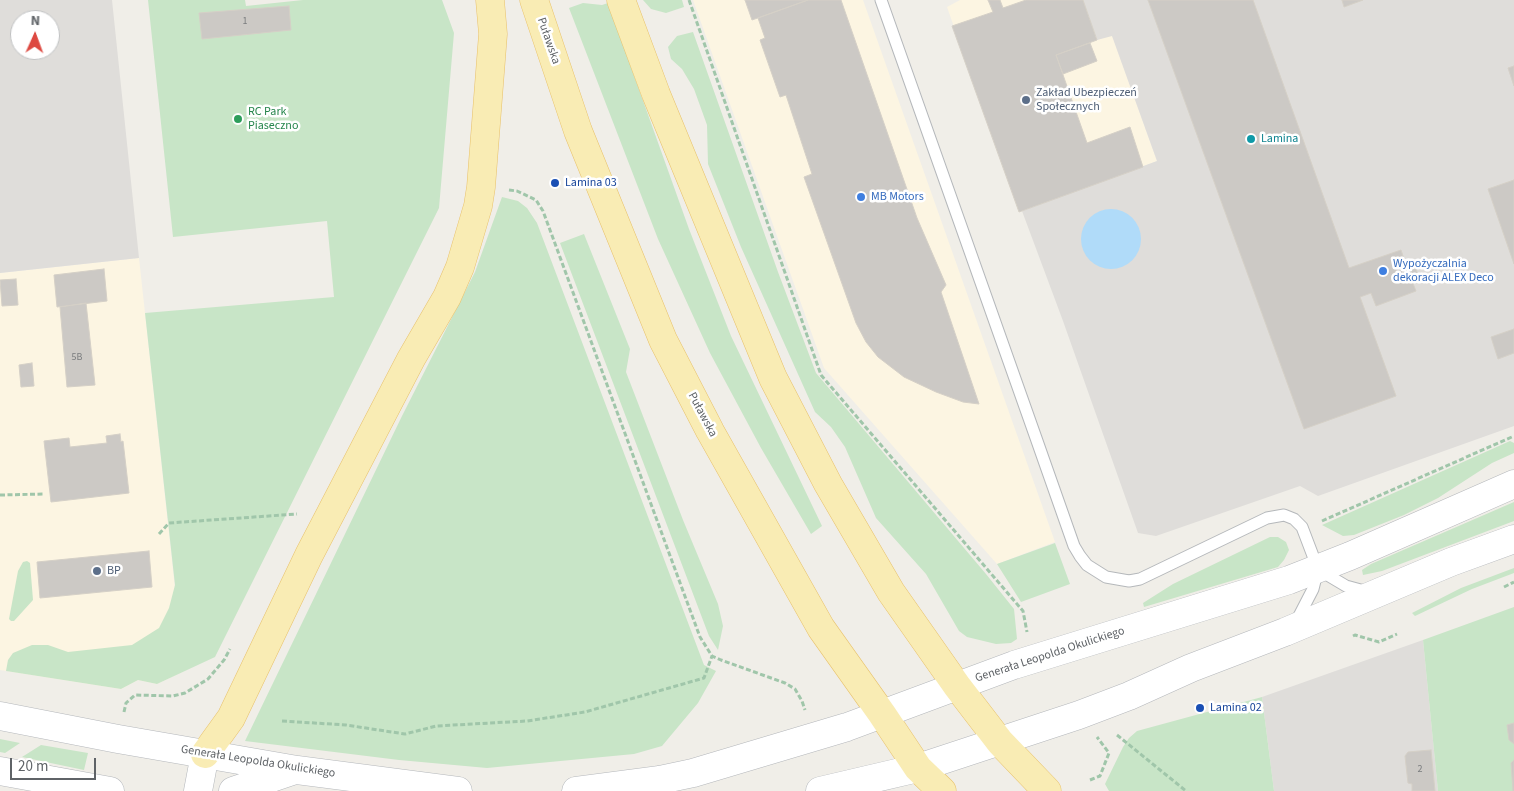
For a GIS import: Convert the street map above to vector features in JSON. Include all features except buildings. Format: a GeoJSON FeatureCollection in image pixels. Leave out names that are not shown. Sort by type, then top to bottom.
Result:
{"type":"FeatureCollection","features":[{"type":"Feature","properties":{"kind":"main road"},"geometry":{"type":"LineString","coordinates":[[198,791],[205,754],[235,712],[332,511],[411,359],[447,297],[460,267],[478,206],[481,187],[494,34],[490,0]]}},
{"type":"Feature","properties":{"kind":"main road","name":"Puławska"},"geometry":{"type":"LineString","coordinates":[[534,0],[578,131],[663,340],[710,431],[821,628],[918,768],[942,791]]}},
{"type":"Feature","properties":{"kind":"main road"},"geometry":{"type":"LineString","coordinates":[[621,0],[656,94],[709,225],[774,378],[798,429],[891,592],[957,686],[1000,742],[1047,791]]}},
{"type":"Feature","properties":{"kind":"main road","name":"Generała Leopolda Okulickiego"},"geometry":{"type":"LineString","coordinates":[[576,791],[660,780],[693,773],[847,727],[1014,665],[1260,590],[1318,569],[1514,484]]}},
{"type":"Feature","properties":{"kind":"main road"},"geometry":{"type":"LineString","coordinates":[[820,791],[918,768],[1000,742],[1129,696],[1190,668],[1289,630],[1451,562],[1514,539]]}},
{"type":"Feature","properties":{"kind":"main road","name":"Generała Leopolda Okulickiego"},"geometry":{"type":"LineString","coordinates":[[0,716],[297,770],[458,791]]}},
{"type":"Feature","properties":{"kind":"main road"},"geometry":{"type":"LineString","coordinates":[[233,791],[297,770]]}},
{"type":"Feature","properties":{"kind":"main road"},"geometry":{"type":"LineString","coordinates":[[0,771],[110,791]]}},
{"type":"Feature","properties":{"kind":"lane"},"geometry":{"type":"LineString","coordinates":[[882,0],[1074,546],[1080,556],[1087,565],[1106,577],[1129,581],[1140,579],[1267,518],[1284,515],[1294,519],[1302,527],[1318,569],[1313,589],[1301,615],[1289,630]]}},
{"type":"Feature","properties":{"kind":"lane"},"geometry":{"type":"LineString","coordinates":[[1318,569],[1346,586],[1378,593]]}},
{"type":"Feature","properties":{"kind":"path"},"geometry":{"type":"LineString","coordinates":[[689,0],[821,375],[1022,611],[1028,637]]}},
{"type":"Feature","properties":{"kind":"path"},"geometry":{"type":"LineString","coordinates":[[536,200],[543,211],[700,637],[712,656],[795,688],[806,714]]}},
{"type":"Feature","properties":{"kind":"path"},"geometry":{"type":"LineString","coordinates":[[0,495],[44,494]]}},
{"type":"Feature","properties":{"kind":"path"},"geometry":{"type":"LineString","coordinates":[[159,534],[169,523],[297,514],[293,522]]}},
{"type":"Feature","properties":{"kind":"path"},"geometry":{"type":"LineString","coordinates":[[1504,587],[1514,582]]}},
{"type":"Feature","properties":{"kind":"path"},"geometry":{"type":"LineString","coordinates":[[1355,635],[1379,642],[1397,634]]}},
{"type":"Feature","properties":{"kind":"path"},"geometry":{"type":"LineString","coordinates":[[123,715],[126,703],[135,695],[173,696],[185,693],[208,679],[224,660],[233,643]]}},
{"type":"Feature","properties":{"kind":"path"},"geometry":{"type":"LineString","coordinates":[[282,721],[346,724],[405,734],[436,726],[527,721],[585,712],[704,678],[712,656]]}},
{"type":"Feature","properties":{"kind":"path"},"geometry":{"type":"LineString","coordinates":[[1117,734],[1186,791]]}},
{"type":"Feature","properties":{"kind":"path"},"geometry":{"type":"LineString","coordinates":[[1090,780],[1100,776],[1109,753],[1095,735]]}},
{"type":"Feature","properties":{"kind":"shaded area"},"geometry":{"type":"Polygon","coordinates":[[[0,0],[112,0],[139,258],[0,273],[0,0]]]}},
{"type":"Feature","properties":{"kind":"shaded area"},"geometry":{"type":"Polygon","coordinates":[[[693,0],[863,0],[1055,542],[997,564],[824,368],[693,0]]]}},
{"type":"Feature","properties":{"kind":"shaded area","name":"Zakład Ubezpieczeń Społecznych"},"geometry":{"type":"Polygon","coordinates":[[[960,0],[1083,0],[1097,40],[1112,35],[1157,161],[1019,212],[947,7],[960,0]]]}},
{"type":"Feature","properties":{"kind":"shaded area","name":"Lamina"},"geometry":{"type":"Polygon","coordinates":[[[1083,0],[1514,0],[1514,426],[1318,496],[1300,486],[1156,536],[1138,533],[1022,211],[1157,161],[1112,36],[1097,40],[1083,0]]]}},
{"type":"Feature","properties":{"kind":"shaded area"},"geometry":{"type":"Polygon","coordinates":[[[139,258],[184,671],[157,684],[138,680],[121,689],[0,670],[0,273],[139,258]]]}},
{"type":"Feature","properties":{"kind":"shaded area"},"geometry":{"type":"Polygon","coordinates":[[[1423,640],[1438,791],[1274,791],[1262,697],[1423,640]]]}},
{"type":"Feature","properties":{"kind":"green space"},"geometry":{"type":"Polygon","coordinates":[[[148,0],[245,0],[246,6],[303,0],[442,0],[454,33],[439,208],[215,657],[157,684],[138,680],[121,689],[6,671],[8,660],[13,653],[32,645],[48,645],[68,652],[132,645],[159,628],[169,608],[175,585],[145,313],[334,297],[327,221],[173,237],[148,0]]]}},
{"type":"Feature","properties":{"kind":"green space"},"geometry":{"type":"Polygon","coordinates":[[[643,0],[682,0],[684,7],[666,13],[651,9],[643,0]]]}},
{"type":"Feature","properties":{"kind":"green space"},"geometry":{"type":"Polygon","coordinates":[[[583,3],[602,5],[608,3],[689,229],[731,336],[822,526],[811,534],[761,448],[710,353],[658,239],[569,8],[583,3]]]}},
{"type":"Feature","properties":{"kind":"green space"},"geometry":{"type":"Polygon","coordinates":[[[693,32],[816,373],[1014,609],[1017,639],[1011,643],[996,644],[967,637],[959,631],[926,574],[876,518],[845,447],[831,427],[815,412],[741,247],[708,164],[707,125],[694,89],[682,69],[671,59],[668,47],[677,36],[693,32]]]}},
{"type":"Feature","properties":{"kind":"green space"},"geometry":{"type":"Polygon","coordinates":[[[502,197],[518,201],[527,208],[537,223],[704,665],[716,671],[698,703],[662,746],[634,754],[487,768],[399,760],[245,741],[402,416],[475,272],[502,197]]]}},
{"type":"Feature","properties":{"kind":"green space"},"geometry":{"type":"Polygon","coordinates":[[[584,234],[630,349],[626,372],[683,520],[718,604],[723,626],[718,650],[709,636],[560,243],[584,234]]]}},
{"type":"Feature","properties":{"kind":"green space"},"geometry":{"type":"Polygon","coordinates":[[[1510,441],[1514,443],[1514,453],[1492,463],[1438,498],[1404,515],[1354,535],[1343,536],[1322,525],[1510,441]]]}},
{"type":"Feature","properties":{"kind":"green space"},"geometry":{"type":"Polygon","coordinates":[[[1514,502],[1514,521],[1382,571],[1363,575],[1362,570],[1371,564],[1514,502]]]}},
{"type":"Feature","properties":{"kind":"green space"},"geometry":{"type":"Polygon","coordinates":[[[1270,537],[1278,537],[1286,542],[1289,550],[1278,567],[1144,607],[1143,603],[1173,584],[1270,537]]]}},
{"type":"Feature","properties":{"kind":"green space"},"geometry":{"type":"Polygon","coordinates":[[[1055,543],[1070,584],[1021,602],[997,564],[1055,543]]]}},
{"type":"Feature","properties":{"kind":"green space"},"geometry":{"type":"Polygon","coordinates":[[[27,561],[30,563],[33,600],[14,621],[11,621],[9,619],[18,571],[23,562],[27,561]]]}},
{"type":"Feature","properties":{"kind":"green space"},"geometry":{"type":"Polygon","coordinates":[[[1514,568],[1514,573],[1472,589],[1415,616],[1412,613],[1461,588],[1514,568]]]}},
{"type":"Feature","properties":{"kind":"green space"},"geometry":{"type":"Polygon","coordinates":[[[1514,607],[1514,791],[1438,791],[1423,640],[1514,607]]]}},
{"type":"Feature","properties":{"kind":"green space"},"geometry":{"type":"Polygon","coordinates":[[[1262,697],[1274,791],[1109,791],[1105,784],[1123,747],[1137,731],[1262,697]]]}},
{"type":"Feature","properties":{"kind":"green space"},"geometry":{"type":"Polygon","coordinates":[[[0,739],[20,743],[5,753],[0,752],[0,739]]]}},
{"type":"Feature","properties":{"kind":"green space"},"geometry":{"type":"Polygon","coordinates":[[[41,745],[88,753],[84,770],[22,757],[41,745]]]}},
{"type":"Feature","properties":{"kind":"water"},"geometry":{"type":"Polygon","coordinates":[[[1105,209],[1117,209],[1128,214],[1136,222],[1141,233],[1139,251],[1128,264],[1117,269],[1105,269],[1094,264],[1086,256],[1081,245],[1081,233],[1086,222],[1094,214],[1105,209]]]}},
{"type":"Feature","properties":{"kind":"place","name":"Zakład Ubezpieczeń Społecznych"},"geometry":{"type":"Point","coordinates":[1026,100]}},
{"type":"Feature","properties":{"kind":"place","name":"RC Park Piaseczno"},"geometry":{"type":"Point","coordinates":[238,119]}},
{"type":"Feature","properties":{"kind":"place","name":"Lamina"},"geometry":{"type":"Point","coordinates":[1251,139]}},
{"type":"Feature","properties":{"kind":"place","name":"Lamina 03"},"geometry":{"type":"Point","coordinates":[555,183]}},
{"type":"Feature","properties":{"kind":"place","name":"MB Motors"},"geometry":{"type":"Point","coordinates":[861,197]}},
{"type":"Feature","properties":{"kind":"place","name":"Wypożyczalnia dekoracji ALEX Deco"},"geometry":{"type":"Point","coordinates":[1383,271]}},
{"type":"Feature","properties":{"kind":"place","name":"BP"},"geometry":{"type":"Point","coordinates":[97,571]}},
{"type":"Feature","properties":{"kind":"place","name":"Lamina 02"},"geometry":{"type":"Point","coordinates":[1200,708]}}]}
